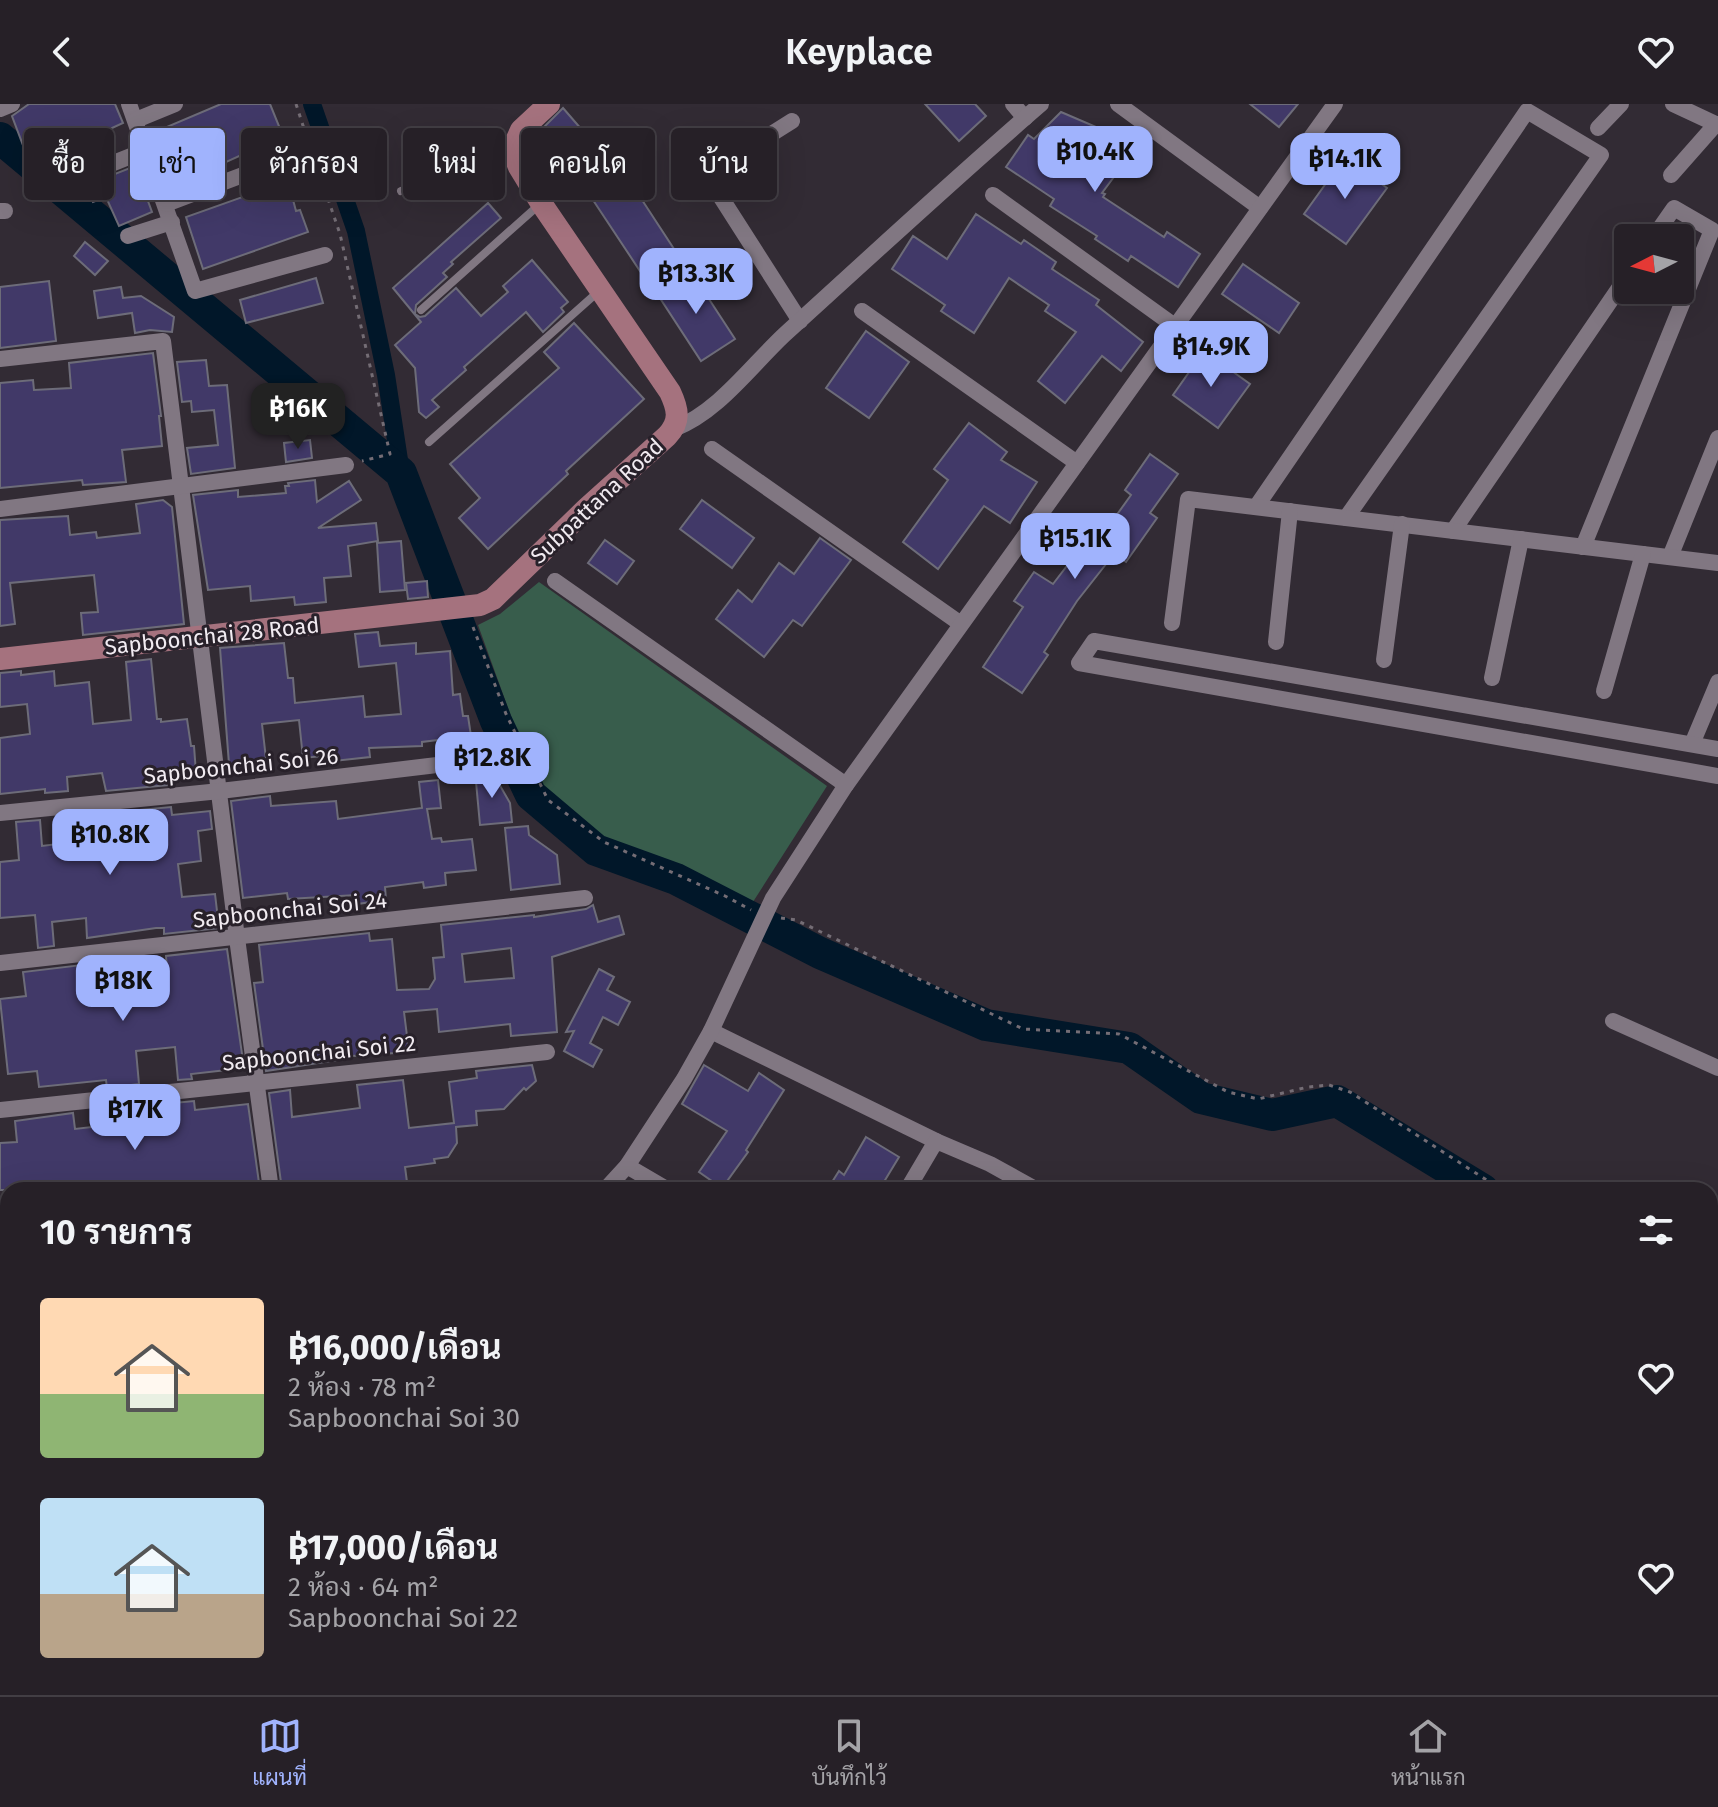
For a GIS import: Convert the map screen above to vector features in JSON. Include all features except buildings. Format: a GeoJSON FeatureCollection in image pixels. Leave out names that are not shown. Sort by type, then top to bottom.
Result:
{"type":"FeatureCollection","features":[{"type":"Feature","properties":{"kind":"street"},"geometry":{"type":"LineString","coordinates":[[0,109],[12,104]]}},
{"type":"Feature","properties":{"kind":"street"},"geometry":{"type":"LineString","coordinates":[[129,104],[139,128]]}},
{"type":"Feature","properties":{"kind":"street"},"geometry":{"type":"LineString","coordinates":[[136,120],[175,104]]}},
{"type":"Feature","properties":{"kind":"street"},"geometry":{"type":"LineString","coordinates":[[512,150],[521,130],[549,104]]}},
{"type":"Feature","properties":{"kind":"street"},"geometry":{"type":"LineString","coordinates":[[1013,104],[1025,118]]}},
{"type":"Feature","properties":{"kind":"street"},"geometry":{"type":"LineString","coordinates":[[674,429],[693,421],[709,408],[800,321],[1041,104]]}},
{"type":"Feature","properties":{"kind":"street"},"geometry":{"type":"LineString","coordinates":[[1118,104],[1260,208]]}},
{"type":"Feature","properties":{"kind":"street"},"geometry":{"type":"LineString","coordinates":[[612,1182],[663,1114],[711,1031],[773,898],[846,785],[1335,104]]}},
{"type":"Feature","properties":{"kind":"street"},"geometry":{"type":"LineString","coordinates":[[1598,128],[1621,104]]}},
{"type":"Feature","properties":{"kind":"street"},"geometry":{"type":"LineString","coordinates":[[1671,175],[1717,124],[1697,108],[1673,104]]}},
{"type":"Feature","properties":{"kind":"street"},"geometry":{"type":"LineString","coordinates":[[1256,507],[1527,111],[1601,155],[1346,518]]}},
{"type":"Feature","properties":{"kind":"street"},"geometry":{"type":"LineString","coordinates":[[777,130],[792,121]]}},
{"type":"Feature","properties":{"kind":"street","name":"Subpattana Road"},"geometry":{"type":"LineString","coordinates":[[483,604],[674,429],[678,418],[670,392],[541,203],[512,150]]}},
{"type":"Feature","properties":{"kind":"street"},"geometry":{"type":"LineString","coordinates":[[166,204],[241,178]]}},
{"type":"Feature","properties":{"kind":"street"},"geometry":{"type":"LineString","coordinates":[[993,195],[1176,327]]}},
{"type":"Feature","properties":{"kind":"street"},"geometry":{"type":"LineString","coordinates":[[165,200],[195,291],[325,255]]}},
{"type":"Feature","properties":{"kind":"street"},"geometry":{"type":"LineString","coordinates":[[722,200],[800,321]]}},
{"type":"Feature","properties":{"kind":"street"},"geometry":{"type":"LineString","coordinates":[[1663,224],[1674,208],[1712,230],[1694,274]]}},
{"type":"Feature","properties":{"kind":"street"},"geometry":{"type":"LineString","coordinates":[[128,236],[172,222]]}},
{"type":"Feature","properties":{"kind":"street"},"geometry":{"type":"LineString","coordinates":[[1453,531],[1614,295]]}},
{"type":"Feature","properties":{"kind":"street"},"geometry":{"type":"LineString","coordinates":[[1583,547],[1682,304]]}},
{"type":"Feature","properties":{"kind":"street"},"geometry":{"type":"LineString","coordinates":[[862,311],[1077,463]]}},
{"type":"Feature","properties":{"kind":"street"},"geometry":{"type":"LineString","coordinates":[[0,359],[163,341],[270,1182]]}},
{"type":"Feature","properties":{"kind":"street"},"geometry":{"type":"LineString","coordinates":[[1670,557],[1718,438]]}},
{"type":"Feature","properties":{"kind":"street"},"geometry":{"type":"LineString","coordinates":[[712,449],[961,624]]}},
{"type":"Feature","properties":{"kind":"street"},"geometry":{"type":"LineString","coordinates":[[0,509],[346,465]]}},
{"type":"Feature","properties":{"kind":"street"},"geometry":{"type":"LineString","coordinates":[[1172,623],[1188,499],[1718,563]]}},
{"type":"Feature","properties":{"kind":"street"},"geometry":{"type":"LineString","coordinates":[[1276,642],[1290,511]]}},
{"type":"Feature","properties":{"kind":"street"},"geometry":{"type":"LineString","coordinates":[[1384,660],[1402,524]]}},
{"type":"Feature","properties":{"kind":"street"},"geometry":{"type":"LineString","coordinates":[[1492,678],[1521,539]]}},
{"type":"Feature","properties":{"kind":"street"},"geometry":{"type":"LineString","coordinates":[[1604,691],[1643,554]]}},
{"type":"Feature","properties":{"kind":"street"},"geometry":{"type":"LineString","coordinates":[[555,581],[846,785]]}},
{"type":"Feature","properties":{"kind":"street","name":"Sapboonchai 28 Road"},"geometry":{"type":"LineString","coordinates":[[0,659],[483,604]]}},
{"type":"Feature","properties":{"kind":"street"},"geometry":{"type":"LineString","coordinates":[[1718,749],[1094,641],[1079,663],[1718,776]]}},
{"type":"Feature","properties":{"kind":"street"},"geometry":{"type":"LineString","coordinates":[[1692,744],[1718,682]]}},
{"type":"Feature","properties":{"kind":"street","name":"Sapboonchai Soi 26"},"geometry":{"type":"LineString","coordinates":[[0,813],[487,759]]}},
{"type":"Feature","properties":{"kind":"street","name":"Sapboonchai Soi 24"},"geometry":{"type":"LineString","coordinates":[[0,963],[585,898]]}},
{"type":"Feature","properties":{"kind":"street"},"geometry":{"type":"LineString","coordinates":[[1613,1021],[1718,1068]]}},
{"type":"Feature","properties":{"kind":"street"},"geometry":{"type":"LineString","coordinates":[[711,1031],[1023,1182]]}},
{"type":"Feature","properties":{"kind":"street","name":"Sapboonchai Soi 22"},"geometry":{"type":"LineString","coordinates":[[0,1110],[547,1052]]}},
{"type":"Feature","properties":{"kind":"street"},"geometry":{"type":"LineString","coordinates":[[912,1182],[936,1141]]}},
{"type":"Feature","properties":{"kind":"street"},"geometry":{"type":"LineString","coordinates":[[627,1166],[654,1182]]}},
{"type":"Feature","properties":{"kind":"lane"},"geometry":{"type":"LineString","coordinates":[[401,191],[512,150]]}},
{"type":"Feature","properties":{"kind":"lane"},"geometry":{"type":"LineString","coordinates":[[421,310],[541,203]]}},
{"type":"Feature","properties":{"kind":"lane"},"geometry":{"type":"LineString","coordinates":[[429,442],[601,290]]}},
{"type":"Feature","properties":{"kind":"path"},"geometry":{"type":"LineString","coordinates":[[296,104],[302,128]]}},
{"type":"Feature","properties":{"kind":"path"},"geometry":{"type":"LineString","coordinates":[[327,200],[340,234],[390,454],[346,465]]}},
{"type":"Feature","properties":{"kind":"path"},"geometry":{"type":"LineString","coordinates":[[483,604],[487,615],[476,617],[472,624],[506,714],[548,800],[604,842],[725,896],[757,914]]}},
{"type":"Feature","properties":{"kind":"path"},"geometry":{"type":"LineString","coordinates":[[770,916],[796,920],[1023,1029],[1119,1034],[1228,1092],[1258,1099],[1329,1085],[1350,1092],[1490,1182]]}},
{"type":"Feature","properties":{"kind":"green space"},"geometry":{"type":"Polygon","coordinates":[[[539,582],[827,786],[751,905],[604,842],[552,803],[521,744],[478,625],[500,614],[539,582]]]}},
{"type":"Feature","properties":{"kind":"waterway"},"geometry":{"type":"LineString","coordinates":[[312,104],[356,231],[386,375],[401,473]]}},
{"type":"Feature","properties":{"kind":"waterway"},"geometry":{"type":"LineString","coordinates":[[0,138],[401,473],[496,721],[531,795],[596,850],[676,879],[820,953],[986,1025],[1129,1048],[1201,1098],[1272,1115],[1337,1101],[1470,1182]]}}]}
